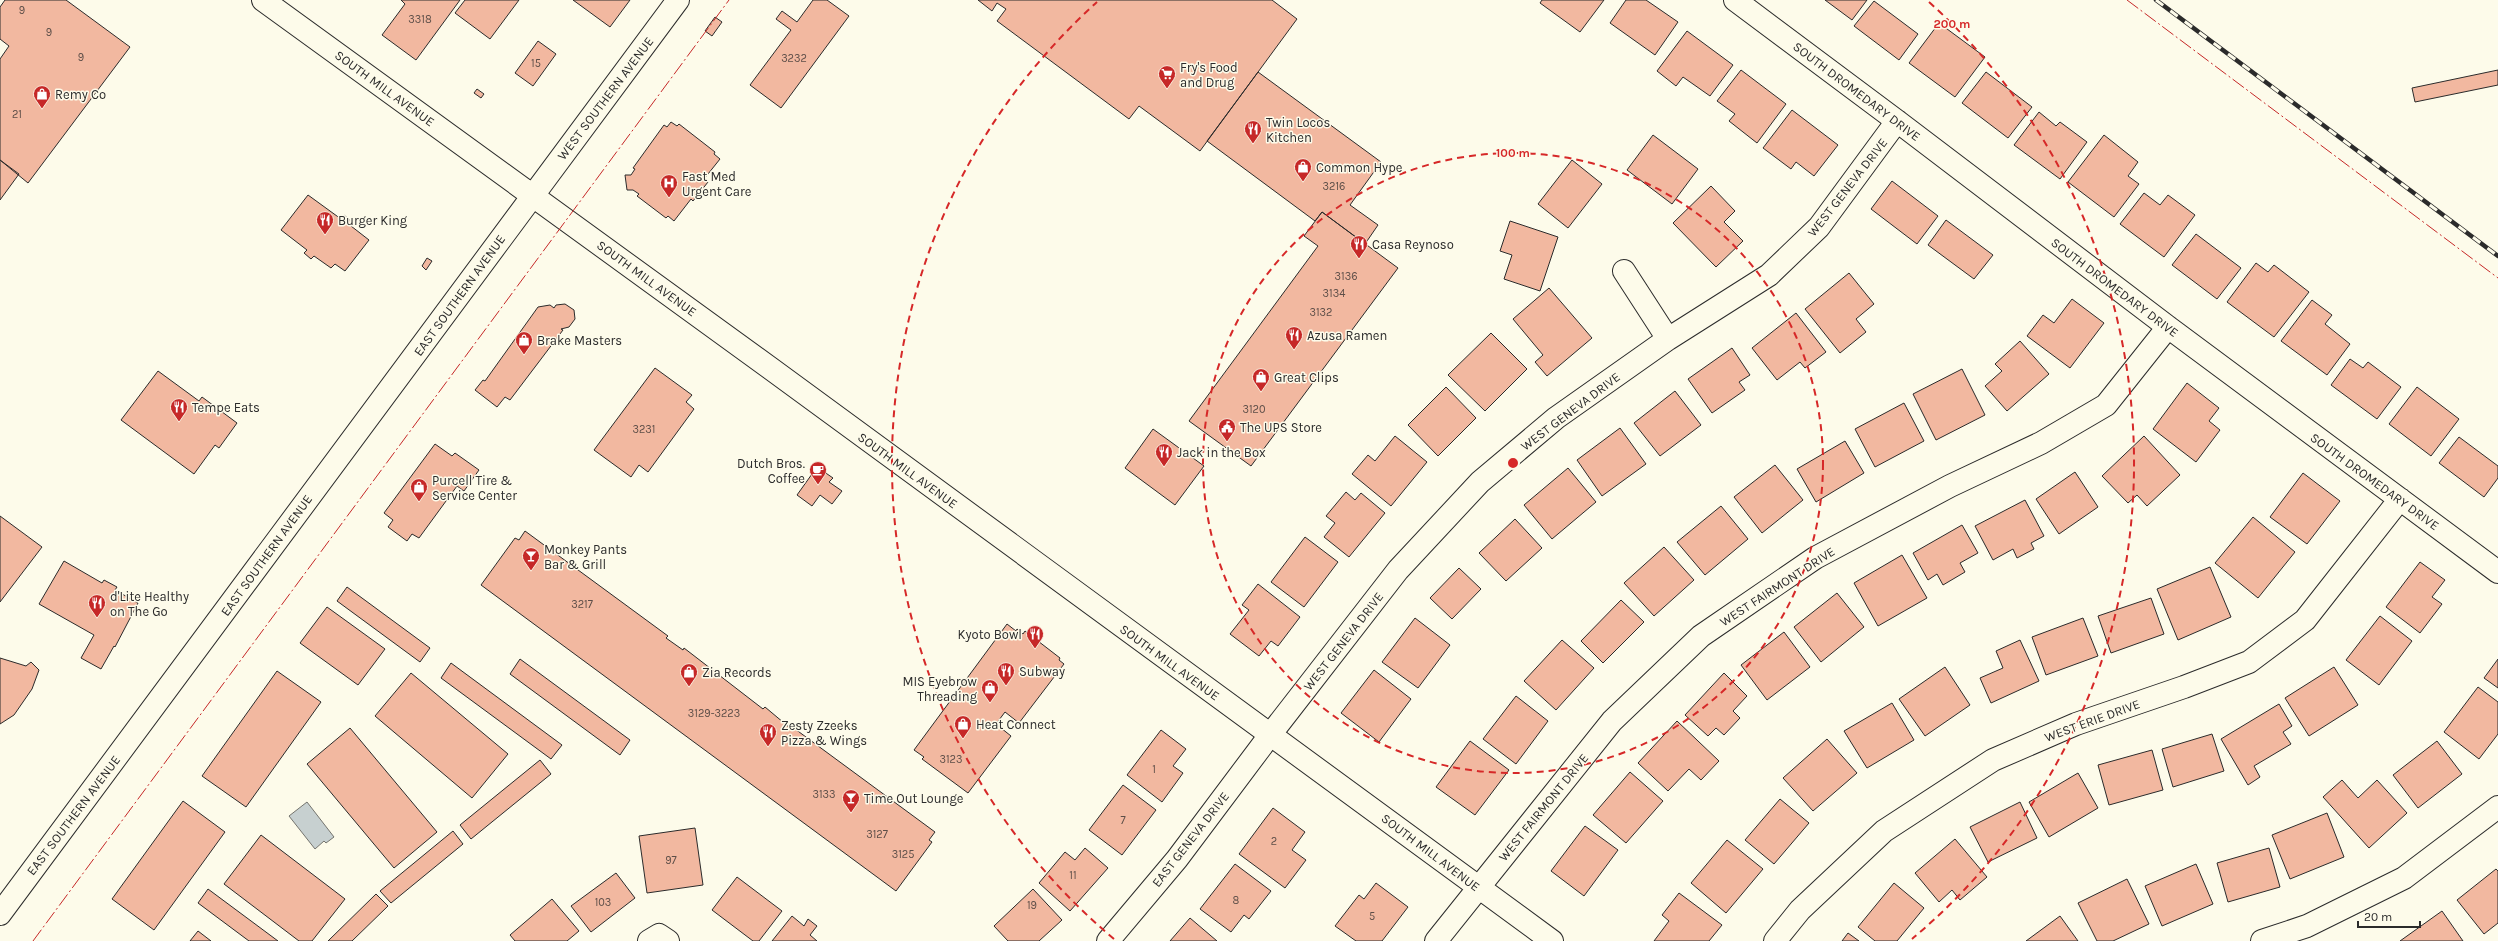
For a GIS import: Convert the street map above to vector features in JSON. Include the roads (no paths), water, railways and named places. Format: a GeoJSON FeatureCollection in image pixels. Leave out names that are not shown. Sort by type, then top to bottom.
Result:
{"type":"FeatureCollection","features":[{"type":"Feature","properties":{"kind":"street","name":"SOUTH MILL AVENUE"},"geometry":{"type":"LineString","coordinates":[[263,0],[1552,941]]}},
{"type":"Feature","properties":{"kind":"street","name":"WEST SOUTHERN AVENUE"},"geometry":{"type":"LineString","coordinates":[[532,195],[678,0]]}},
{"type":"Feature","properties":{"kind":"street","name":"SOUTH DROMEDARY DRIVE"},"geometry":{"type":"LineString","coordinates":[[1735,0],[1897,120],[2168,328],[2498,572]]}},
{"type":"Feature","properties":{"kind":"street","name":"WEST GENEVA DRIVE"},"geometry":{"type":"LineString","coordinates":[[1270,735],[1398,570],[1480,482],[1556,418],[1668,339],[1769,275],[1819,227],[1897,120]]}},
{"type":"Feature","properties":{"kind":"street","name":"EAST SOUTHERN AVENUE"},"geometry":{"type":"LineString","coordinates":[[0,914],[532,195]]}},
{"type":"Feature","properties":{"kind":"street"},"geometry":{"type":"LineString","coordinates":[[1624,271],[1668,339]]}},
{"type":"Feature","properties":{"kind":"street","name":"WEST FAIRMONT DRIVE"},"geometry":{"type":"LineString","coordinates":[[1436,941],[1612,721],[1700,636],[1815,558],[1950,486],[2041,443],[2106,405],[2168,328]]}},
{"type":"Feature","properties":{"kind":"street","name":"WEST ERIE DRIVE"},"geometry":{"type":"LineString","coordinates":[[1775,941],[1800,910],[1884,831],[1993,760],[2076,724],[2184,687],[2249,662],[2305,620],[2400,499]]}},
{"type":"Feature","properties":{"kind":"street","name":"EAST GENEVA DRIVE"},"geometry":{"type":"LineString","coordinates":[[1108,941],[1177,859],[1270,735]]}},
{"type":"Feature","properties":{"kind":"street"},"geometry":{"type":"LineString","coordinates":[[2262,941],[2307,926],[2404,878],[2498,807]]}},
{"type":"Feature","properties":{"kind":"railway"},"geometry":{"type":"LineString","coordinates":[[2156,0],[2498,256]]}},
{"type":"Feature","properties":{"kind":"place","name":"Fry's Food and Drug"},"geometry":{"type":"Point","coordinates":[1167,89]}},
{"type":"Feature","properties":{"kind":"place","name":"Remy Co"},"geometry":{"type":"Point","coordinates":[42,109]}},
{"type":"Feature","properties":{"kind":"place","name":"Twin Locos Kitchen"},"geometry":{"type":"Point","coordinates":[1253,144]}},
{"type":"Feature","properties":{"kind":"place","name":"Common Hype"},"geometry":{"type":"Point","coordinates":[1303,182]}},
{"type":"Feature","properties":{"kind":"place","name":"Fast Med Urgent Care"},"geometry":{"type":"Point","coordinates":[669,198]}},
{"type":"Feature","properties":{"kind":"place","name":"Burger King"},"geometry":{"type":"Point","coordinates":[325,235]}},
{"type":"Feature","properties":{"kind":"place","name":"Casa Reynoso"},"geometry":{"type":"Point","coordinates":[1359,259]}},
{"type":"Feature","properties":{"kind":"place","name":"Azusa Ramen"},"geometry":{"type":"Point","coordinates":[1294,350]}},
{"type":"Feature","properties":{"kind":"place","name":"Brake Masters"},"geometry":{"type":"Point","coordinates":[524,355]}},
{"type":"Feature","properties":{"kind":"place","name":"Great Clips"},"geometry":{"type":"Point","coordinates":[1261,392]}},
{"type":"Feature","properties":{"kind":"place","name":"Tempe Eats"},"geometry":{"type":"Point","coordinates":[179,422]}},
{"type":"Feature","properties":{"kind":"place","name":"The UPS Store"},"geometry":{"type":"Point","coordinates":[1227,442]}},
{"type":"Feature","properties":{"kind":"place","name":"Jack in the Box"},"geometry":{"type":"Point","coordinates":[1164,467]}},
{"type":"Feature","properties":{"kind":"place","name":"Dutch Bros. Coffee"},"geometry":{"type":"Point","coordinates":[818,485]}},
{"type":"Feature","properties":{"kind":"place","name":"Purcell Tire & Service Center"},"geometry":{"type":"Point","coordinates":[419,502]}},
{"type":"Feature","properties":{"kind":"place","name":"Monkey Pants Bar & Grill"},"geometry":{"type":"Point","coordinates":[531,571]}},
{"type":"Feature","properties":{"kind":"place","name":"d'Lite Healthy on The Go"},"geometry":{"type":"Point","coordinates":[97,618]}},
{"type":"Feature","properties":{"kind":"place","name":"Kyoto Bowl"},"geometry":{"type":"Point","coordinates":[1035,649]}},
{"type":"Feature","properties":{"kind":"place","name":"Subway"},"geometry":{"type":"Point","coordinates":[1006,686]}},
{"type":"Feature","properties":{"kind":"place","name":"Zia Records"},"geometry":{"type":"Point","coordinates":[689,687]}},
{"type":"Feature","properties":{"kind":"place","name":"MIS Eyebrow Threading"},"geometry":{"type":"Point","coordinates":[990,703]}},
{"type":"Feature","properties":{"kind":"place","name":"Heat Connect"},"geometry":{"type":"Point","coordinates":[963,739]}},
{"type":"Feature","properties":{"kind":"place","name":"Zesty Zzeeks Pizza & Wings"},"geometry":{"type":"Point","coordinates":[768,747]}},
{"type":"Feature","properties":{"kind":"place","name":"Time Out Lounge"},"geometry":{"type":"Point","coordinates":[851,813]}}]}
